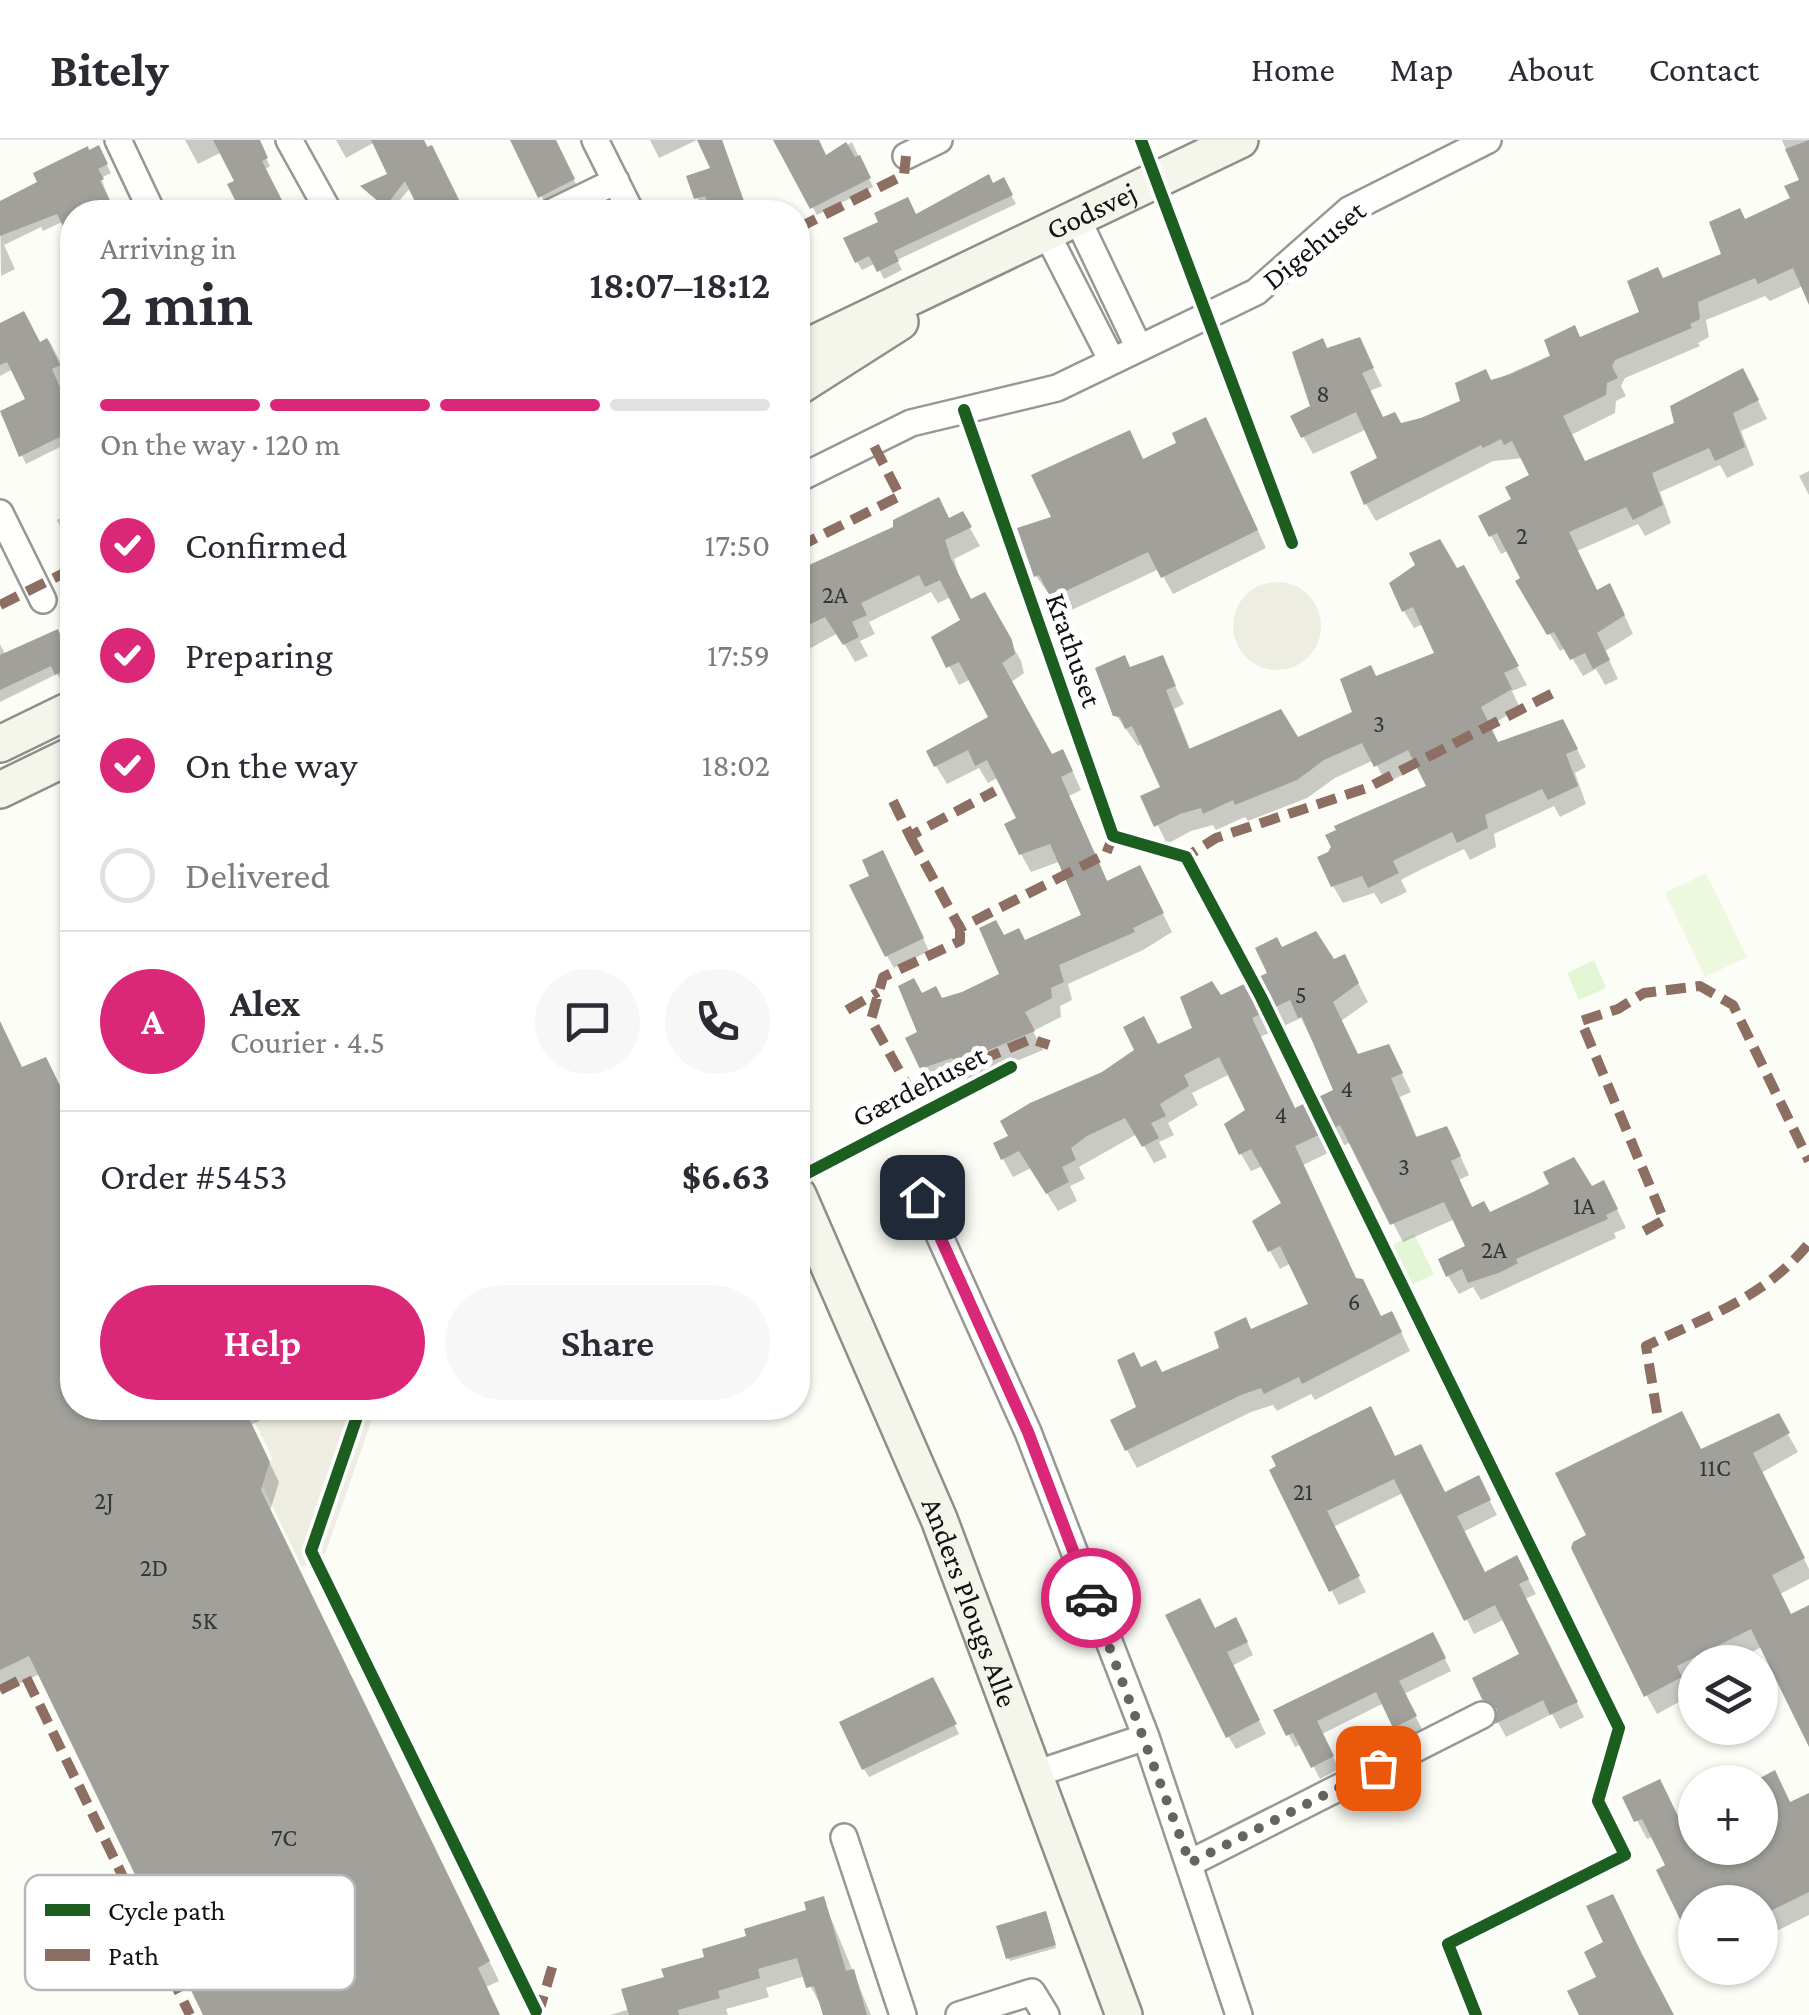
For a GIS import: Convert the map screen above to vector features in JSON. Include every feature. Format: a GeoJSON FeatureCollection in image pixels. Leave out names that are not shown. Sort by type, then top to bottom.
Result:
{"type":"FeatureCollection","features":[{"type":"Feature","properties":{"kind":"street"},"geometry":{"type":"LineString","coordinates":[[118,140],[146,200]]}},
{"type":"Feature","properties":{"kind":"street"},"geometry":{"type":"LineString","coordinates":[[289,140],[322,200]]}},
{"type":"Feature","properties":{"kind":"street"},"geometry":{"type":"LineString","coordinates":[[595,140],[625,200]]}},
{"type":"Feature","properties":{"kind":"street"},"geometry":{"type":"LineString","coordinates":[[906,156],[939,140]]}},
{"type":"Feature","properties":{"kind":"street","name":"Godsvej"},"geometry":{"type":"LineString","coordinates":[[810,345],[998,259],[1240,140]]}},
{"type":"Feature","properties":{"kind":"street","name":"Digehuset"},"geometry":{"type":"LineString","coordinates":[[810,473],[911,422],[1056,388],[1256,292],[1349,210],[1488,140]]}},
{"type":"Feature","properties":{"kind":"street"},"geometry":{"type":"LineString","coordinates":[[577,200],[616,181]]}},
{"type":"Feature","properties":{"kind":"street"},"geometry":{"type":"LineString","coordinates":[[1062,226],[1139,348]]}},
{"type":"Feature","properties":{"kind":"street"},"geometry":{"type":"LineString","coordinates":[[1062,226],[1112,362]]}},
{"type":"Feature","properties":{"kind":"street","name":"Godsvej"},"geometry":{"type":"LineString","coordinates":[[810,379],[998,259]]}},
{"type":"Feature","properties":{"kind":"street"},"geometry":{"type":"LineString","coordinates":[[0,513],[42,600]]}},
{"type":"Feature","properties":{"kind":"street"},"geometry":{"type":"LineString","coordinates":[[0,744],[60,715]]}},
{"type":"Feature","properties":{"kind":"street"},"geometry":{"type":"LineString","coordinates":[[0,790],[60,761]]}},
{"type":"Feature","properties":{"kind":"street"},"geometry":{"type":"LineString","coordinates":[[922,1197],[1028,1432],[1146,1737],[1239,2015]]}},
{"type":"Feature","properties":{"kind":"street","name":"Anders Plougs Alle"},"geometry":{"type":"LineString","coordinates":[[810,1222],[940,1519],[1124,2015]]}},
{"type":"Feature","properties":{"kind":"street"},"geometry":{"type":"LineString","coordinates":[[1190,1863],[1482,1716]]}},
{"type":"Feature","properties":{"kind":"street"},"geometry":{"type":"LineString","coordinates":[[1035,1774],[1146,1737]]}},
{"type":"Feature","properties":{"kind":"street"},"geometry":{"type":"LineString","coordinates":[[844,1836],[903,2015]]}},
{"type":"Feature","properties":{"kind":"street"},"geometry":{"type":"LineString","coordinates":[[960,2015],[1032,1992],[1046,2015]]}},
{"type":"Feature","properties":{"kind":"green space"},"geometry":{"type":"Polygon","coordinates":[[[1706,873],[1747,957],[1705,977],[1665,893],[1706,873]]]}},
{"type":"Feature","properties":{"kind":"green space"},"geometry":{"type":"Polygon","coordinates":[[[1594,960],[1606,988],[1579,1000],[1567,973],[1594,960]]]}},
{"type":"Feature","properties":{"kind":"green space"},"geometry":{"type":"Polygon","coordinates":[[[1414,1234],[1434,1274],[1413,1284],[1393,1245],[1414,1234]]]}},
{"type":"Feature","properties":{"kind":"shaded area"},"geometry":{"type":"Polygon","coordinates":[[[1277,582],[1308,595],[1321,626],[1308,657],[1277,670],[1246,657],[1233,626],[1246,595],[1277,582]]]}},
{"type":"Feature","properties":{"kind":"shaded area"},"geometry":{"type":"Polygon","coordinates":[[[254,1420],[372,1420],[324,1557],[302,1567],[263,1487],[272,1457],[254,1420]]]}},
{"type":"Feature","properties":{"kind":"building"},"geometry":{"type":"Polygon","coordinates":[[[213,140],[260,140],[268,158],[262,161],[282,200],[235,200],[227,184],[234,181],[213,140]]]}},
{"type":"Feature","properties":{"kind":"building"},"geometry":{"type":"Polygon","coordinates":[[[371,140],[424,140],[427,147],[432,145],[459,200],[414,200],[405,181],[390,200],[377,200],[360,186],[387,174],[371,140]]]}},
{"type":"Feature","properties":{"kind":"building"},"geometry":{"type":"Polygon","coordinates":[[[510,140],[556,140],[575,179],[538,198],[510,140]]]}},
{"type":"Feature","properties":{"kind":"building"},"geometry":{"type":"Polygon","coordinates":[[[697,140],[722,140],[744,200],[707,200],[705,196],[694,199],[686,176],[710,168],[697,140]]]}},
{"type":"Feature","properties":{"kind":"building"},"geometry":{"type":"Polygon","coordinates":[[[773,140],[819,140],[826,155],[846,142],[855,157],[860,155],[871,178],[810,209],[810,200],[805,200],[773,140]]]}},
{"type":"Feature","properties":{"kind":"building"},"geometry":{"type":"Polygon","coordinates":[[[1809,140],[1809,305],[1793,268],[1758,284],[1755,278],[1698,302],[1700,319],[1690,324],[1692,328],[1615,360],[1612,366],[1618,378],[1607,383],[1606,395],[1563,416],[1585,461],[1674,423],[1670,406],[1743,368],[1759,400],[1733,413],[1745,447],[1715,461],[1709,448],[1652,473],[1663,505],[1633,520],[1626,507],[1569,532],[1597,590],[1610,583],[1625,615],[1597,633],[1610,660],[1593,669],[1585,653],[1570,660],[1554,632],[1547,635],[1515,581],[1520,578],[1497,533],[1489,537],[1478,516],[1511,499],[1505,487],[1529,475],[1512,441],[1504,445],[1501,439],[1483,448],[1481,445],[1364,505],[1350,472],[1377,458],[1356,412],[1301,438],[1290,416],[1310,406],[1292,352],[1323,338],[1327,348],[1360,337],[1374,368],[1362,373],[1383,417],[1395,412],[1401,423],[1421,418],[1460,401],[1455,383],[1486,369],[1491,380],[1511,374],[1550,356],[1544,340],[1575,325],[1580,337],[1639,312],[1627,281],[1658,267],[1663,278],[1721,254],[1709,222],[1740,208],[1745,219],[1790,198],[1784,186],[1799,180],[1785,149],[1809,140]]]}},
{"type":"Feature","properties":{"kind":"building"},"geometry":{"type":"Polygon","coordinates":[[[99,145],[108,164],[98,169],[110,200],[60,200],[60,220],[57,214],[0,236],[0,201],[37,182],[33,173],[88,146],[89,150],[99,145]]]}},
{"type":"Feature","properties":{"kind":"building"},"geometry":{"type":"Polygon","coordinates":[[[989,174],[993,183],[1004,177],[1013,195],[894,251],[899,261],[877,272],[869,256],[855,263],[843,238],[878,222],[874,213],[908,197],[916,214],[989,174]]]}},
{"type":"Feature","properties":{"kind":"building"},"geometry":{"type":"Polygon","coordinates":[[[24,311],[40,342],[47,338],[60,365],[52,369],[60,387],[60,437],[19,457],[0,411],[25,399],[7,362],[0,365],[0,323],[24,311]]]}},
{"type":"Feature","properties":{"kind":"building"},"geometry":{"type":"Polygon","coordinates":[[[1206,417],[1258,530],[1161,578],[1148,552],[1051,598],[1039,575],[1034,577],[1017,528],[1051,517],[1031,475],[1130,430],[1143,459],[1176,443],[1172,433],[1206,417]]]}},
{"type":"Feature","properties":{"kind":"building"},"geometry":{"type":"Polygon","coordinates":[[[939,497],[949,518],[963,511],[972,527],[945,540],[951,559],[971,599],[985,592],[1012,640],[1015,654],[1002,663],[1052,754],[1063,749],[1073,771],[1061,777],[1107,881],[1140,865],[1164,913],[1133,928],[1135,932],[1059,965],[1064,982],[1051,988],[1052,998],[1025,1012],[1035,1031],[955,1064],[952,1058],[920,1069],[905,1038],[917,1032],[898,986],[914,978],[922,993],[936,986],[942,998],[962,992],[999,974],[979,928],[996,920],[1004,935],[1019,928],[1025,940],[1081,915],[1050,844],[1019,855],[1004,824],[1016,818],[987,760],[975,766],[968,750],[934,767],[926,751],[988,717],[959,662],[946,668],[931,637],[960,620],[940,580],[925,587],[919,575],[861,603],[867,615],[852,622],[859,637],[843,645],[825,617],[810,624],[810,565],[893,527],[893,520],[939,497]]]}},
{"type":"Feature","properties":{"kind":"building"},"geometry":{"type":"Polygon","coordinates":[[[1440,539],[1457,568],[1464,565],[1519,666],[1504,673],[1512,689],[1481,707],[1498,742],[1563,719],[1578,749],[1566,754],[1578,786],[1548,800],[1542,789],[1485,815],[1488,828],[1457,843],[1452,832],[1393,861],[1399,873],[1368,888],[1362,876],[1331,887],[1317,857],[1331,847],[1325,835],[1336,830],[1334,826],[1426,786],[1408,750],[1374,767],[1362,743],[1324,760],[1297,780],[1235,805],[1233,800],[1203,814],[1201,808],[1154,827],[1140,796],[1160,787],[1132,726],[1125,729],[1120,717],[1113,716],[1095,668],[1125,655],[1130,667],[1163,655],[1176,686],[1166,690],[1189,749],[1281,709],[1298,737],[1352,712],[1340,679],[1371,665],[1376,676],[1434,653],[1413,607],[1402,612],[1389,583],[1415,565],[1409,553],[1440,539]]]}},
{"type":"Feature","properties":{"kind":"building"},"geometry":{"type":"Polygon","coordinates":[[[58,629],[60,673],[55,675],[51,666],[0,690],[0,655],[58,629]]]}},
{"type":"Feature","properties":{"kind":"building"},"geometry":{"type":"Polygon","coordinates":[[[883,850],[924,938],[885,957],[849,885],[869,876],[862,860],[883,850]]]}},
{"type":"Feature","properties":{"kind":"building"},"geometry":{"type":"Polygon","coordinates":[[[1316,931],[1334,959],[1345,954],[1359,983],[1333,1002],[1358,1054],[1389,1044],[1403,1073],[1391,1078],[1416,1137],[1447,1126],[1461,1156],[1451,1161],[1472,1207],[1484,1201],[1490,1212],[1531,1193],[1549,1184],[1543,1172],[1574,1157],[1592,1186],[1604,1180],[1618,1209],[1606,1215],[1608,1219],[1516,1259],[1518,1263],[1501,1272],[1468,1283],[1462,1269],[1446,1277],[1438,1259],[1465,1246],[1444,1202],[1390,1225],[1340,1125],[1295,1146],[1356,1278],[1363,1279],[1381,1316],[1392,1311],[1402,1332],[1302,1384],[1299,1377],[1264,1394],[1261,1388],[1241,1395],[1125,1451],[1110,1420],[1136,1407],[1117,1360],[1134,1352],[1141,1367],[1156,1360],[1162,1372],[1219,1348],[1214,1332],[1246,1317],[1251,1329],[1308,1304],[1280,1246],[1268,1252],[1252,1221],[1281,1203],[1251,1149],[1239,1155],[1224,1124],[1245,1110],[1219,1057],[1184,1075],[1189,1086],[1160,1104],[1166,1116],[1151,1123],[1159,1138],[1142,1147],[1125,1118],[1087,1136],[1071,1148],[1076,1160],[1062,1167],[1069,1182],[1046,1194],[1019,1151],[1001,1160],[993,1143],[1008,1136],[1000,1121],[1030,1103],[1102,1072],[1134,1050],[1123,1027],[1144,1016],[1158,1044],[1192,1028],[1180,997],[1212,981],[1221,995],[1267,973],[1255,948],[1277,937],[1282,947],[1316,931]],[[1290,1000],[1252,1018],[1295,1108],[1333,1090],[1302,1017],[1298,1018],[1290,1000]]]}},
{"type":"Feature","properties":{"kind":"building"},"geometry":{"type":"Polygon","coordinates":[[[0,1021],[22,1067],[46,1057],[60,1086],[60,1420],[250,1420],[270,1462],[261,1490],[490,1961],[478,1968],[500,2015],[203,2015],[191,1990],[355,1990],[355,1875],[135,1875],[29,1656],[0,1670],[0,1021]]]}},
{"type":"Feature","properties":{"kind":"building"},"geometry":{"type":"Polygon","coordinates":[[[1371,1406],[1395,1456],[1421,1444],[1445,1492],[1479,1475],[1491,1500],[1457,1516],[1485,1572],[1517,1555],[1529,1579],[1519,1584],[1578,1702],[1550,1715],[1543,1700],[1495,1724],[1497,1709],[1482,1699],[1472,1678],[1519,1654],[1495,1605],[1464,1621],[1394,1479],[1327,1511],[1360,1576],[1329,1592],[1269,1470],[1276,1466],[1271,1456],[1371,1406]]]}},
{"type":"Feature","properties":{"kind":"building"},"geometry":{"type":"Polygon","coordinates":[[[1682,1411],[1701,1449],[1779,1413],[1790,1433],[1753,1453],[1805,1558],[1772,1575],[1791,1614],[1809,1605],[1809,1747],[1778,1684],[1778,1645],[1759,1645],[1751,1629],[1719,1645],[1678,1645],[1678,1679],[1644,1697],[1571,1548],[1573,1542],[1586,1535],[1555,1473],[1682,1411]]]}},
{"type":"Feature","properties":{"kind":"building"},"geometry":{"type":"Polygon","coordinates":[[[1200,1598],[1215,1628],[1236,1617],[1248,1642],[1227,1652],[1260,1720],[1226,1738],[1165,1615],[1200,1598]]]}},
{"type":"Feature","properties":{"kind":"building"},"geometry":{"type":"Polygon","coordinates":[[[1433,1632],[1446,1658],[1399,1681],[1417,1716],[1393,1728],[1376,1692],[1317,1721],[1334,1756],[1311,1768],[1293,1733],[1286,1736],[1273,1710],[1433,1632]]]}},
{"type":"Feature","properties":{"kind":"building"},"geometry":{"type":"Polygon","coordinates":[[[933,1677],[957,1724],[862,1770],[839,1722],[933,1677]]]}},
{"type":"Feature","properties":{"kind":"building"},"geometry":{"type":"Polygon","coordinates":[[[1778,1776],[1790,1802],[1809,1793],[1809,1892],[1778,1907],[1778,1885],[1678,1885],[1678,1915],[1656,1870],[1665,1865],[1642,1819],[1634,1822],[1622,1797],[1660,1779],[1678,1816],[1678,1865],[1778,1865],[1778,1776]]]}},
{"type":"Feature","properties":{"kind":"building"},"geometry":{"type":"Polygon","coordinates":[[[1613,1894],[1674,2015],[1579,2015],[1567,1991],[1596,1977],[1584,1952],[1603,1942],[1586,1906],[1613,1894]]]}},
{"type":"Feature","properties":{"kind":"building"},"geometry":{"type":"Polygon","coordinates":[[[824,1896],[846,1971],[854,1969],[867,2015],[823,2015],[814,1986],[806,1988],[797,1958],[758,1969],[760,1978],[718,1991],[720,1998],[678,2010],[679,2015],[629,2015],[621,1989],[664,1977],[661,1969],[704,1957],[702,1949],[746,1936],[744,1929],[806,1910],[804,1902],[824,1896]]]}},
{"type":"Feature","properties":{"kind":"building"},"geometry":{"type":"Polygon","coordinates":[[[1046,1911],[1056,1945],[1006,1959],[996,1926],[1046,1911]]]}},
{"type":"Feature","properties":{"kind":"marked path"},"geometry":{"type":"LineString","coordinates":[[810,222],[904,175],[906,156]]}},
{"type":"Feature","properties":{"kind":"marked path"},"geometry":{"type":"LineString","coordinates":[[810,541],[900,496],[872,442]]}},
{"type":"Feature","properties":{"kind":"marked path"},"geometry":{"type":"LineString","coordinates":[[0,605],[60,575]]}},
{"type":"Feature","properties":{"kind":"marked path"},"geometry":{"type":"LineString","coordinates":[[1190,864],[1186,857],[1216,838],[1367,788],[1557,691]]}},
{"type":"Feature","properties":{"kind":"marked path"},"geometry":{"type":"LineString","coordinates":[[893,801],[910,836],[995,791]]}},
{"type":"Feature","properties":{"kind":"marked path"},"geometry":{"type":"LineString","coordinates":[[910,836],[960,928],[1106,854],[1113,836]]}},
{"type":"Feature","properties":{"kind":"marked path"},"geometry":{"type":"LineString","coordinates":[[960,928],[960,941],[883,977],[871,1020],[910,1090],[1031,1039],[1049,1045]]}},
{"type":"Feature","properties":{"kind":"marked path"},"geometry":{"type":"LineString","coordinates":[[1644,1231],[1664,1220],[1581,1021],[1618,1009],[1644,993],[1700,986],[1733,1005],[1809,1161]]}},
{"type":"Feature","properties":{"kind":"marked path"},"geometry":{"type":"LineString","coordinates":[[847,1010],[878,992]]}},
{"type":"Feature","properties":{"kind":"marked path"},"geometry":{"type":"LineString","coordinates":[[1657,1413],[1646,1346],[1754,1292],[1809,1243]]}},
{"type":"Feature","properties":{"kind":"marked path"},"geometry":{"type":"LineString","coordinates":[[0,1690],[26,1677],[122,1875]]}},
{"type":"Feature","properties":{"kind":"marked path"},"geometry":{"type":"LineString","coordinates":[[538,2015],[554,1961]]}},
{"type":"Feature","properties":{"kind":"marked path"},"geometry":{"type":"LineString","coordinates":[[178,1990],[190,2015]]}},
{"type":"Feature","properties":{"kind":"cycle path"},"geometry":{"type":"LineString","coordinates":[[1141,140],[1292,543]]}},
{"type":"Feature","properties":{"kind":"cycle path","name":"Krathuset"},"geometry":{"type":"LineString","coordinates":[[964,410],[1113,836],[1186,857],[1261,997],[1619,1728],[1598,1801],[1625,1855],[1448,1944],[1476,2015]]}},
{"type":"Feature","properties":{"kind":"cycle path","name":"Gærdehuset"},"geometry":{"type":"LineString","coordinates":[[810,1172],[1011,1067]]}},
{"type":"Feature","properties":{"kind":"cycle path"},"geometry":{"type":"LineString","coordinates":[[356,1420],[311,1551],[536,2011]]}},
{"type":"Feature","properties":{"kind":"way so far"},"geometry":{"type":"LineString","coordinates":[[1091,1598],[1190,1863],[1378,1768]]}},
{"type":"Feature","properties":{"kind":"route"},"geometry":{"type":"LineString","coordinates":[[922,1197],[1028,1432],[1091,1598]]}}]}
